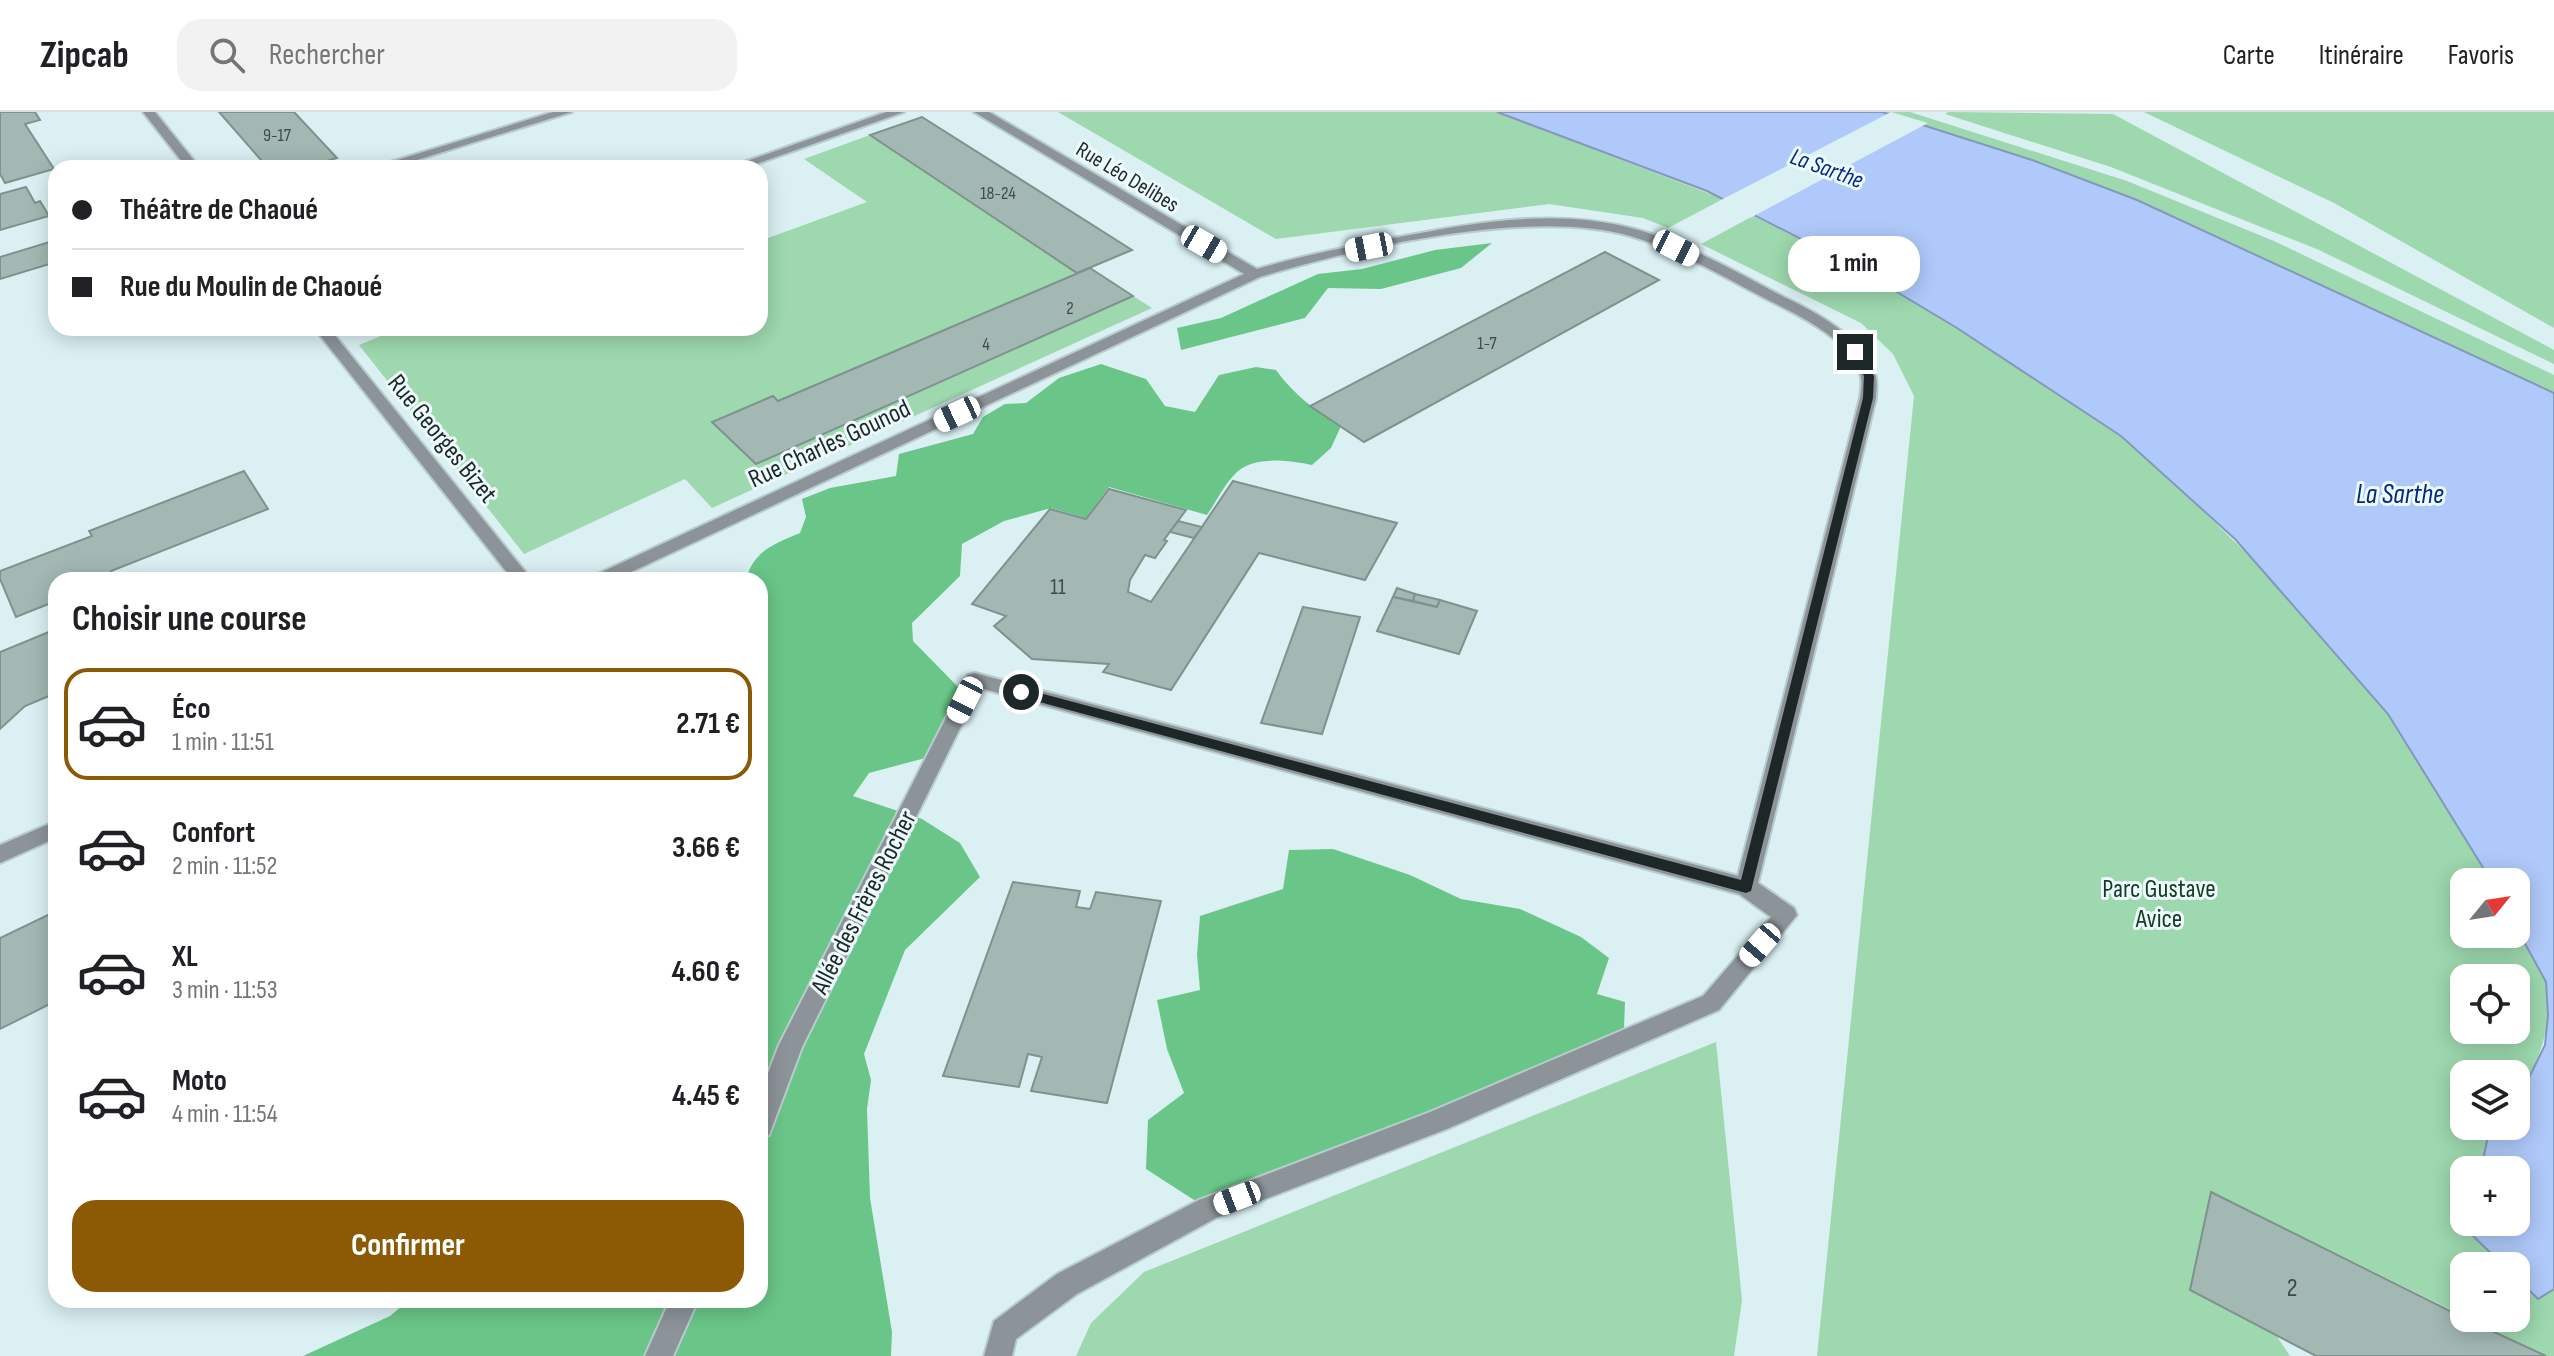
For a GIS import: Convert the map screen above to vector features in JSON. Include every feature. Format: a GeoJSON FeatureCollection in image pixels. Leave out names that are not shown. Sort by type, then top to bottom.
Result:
{"type":"FeatureCollection","features":[{"type":"Feature","properties":{"kind":"street"},"geometry":{"type":"LineString","coordinates":[[149,112],[188,160]]}},
{"type":"Feature","properties":{"kind":"street"},"geometry":{"type":"LineString","coordinates":[[404,160],[566,112]]}},
{"type":"Feature","properties":{"kind":"street"},"geometry":{"type":"LineString","coordinates":[[757,160],[898,112]]}},
{"type":"Feature","properties":{"kind":"street","name":"Rue Léo Delibes"},"geometry":{"type":"LineString","coordinates":[[980,112],[1255,274]]}},
{"type":"Feature","properties":{"kind":"street","name":"Rue Charles Gounod"},"geometry":{"type":"LineString","coordinates":[[616,572],[1255,274],[1308,258],[1521,222],[1596,225],[1631,232],[1676,248],[1802,311],[1855,352],[1869,376],[1868,398],[1746,887]]}},
{"type":"Feature","properties":{"kind":"street","name":"Rue Georges Bizet"},"geometry":{"type":"LineString","coordinates":[[327,336],[517,572]]}},
{"type":"Feature","properties":{"kind":"street","name":"Allée des Frères Rocher"},"geometry":{"type":"LineString","coordinates":[[768,1106],[791,1045],[975,680],[1746,887]]}},
{"type":"Feature","properties":{"kind":"street"},"geometry":{"type":"LineString","coordinates":[[0,854],[48,833]]}},
{"type":"Feature","properties":{"kind":"street"},"geometry":{"type":"LineString","coordinates":[[998,1356],[1004,1331],[1067,1284],[1208,1209],[1438,1121],[1711,1003],[1786,915],[1746,887]]}},
{"type":"Feature","properties":{"kind":"street"},"geometry":{"type":"LineString","coordinates":[[659,1356],[680,1308]]}},
{"type":"Feature","properties":{"kind":"green space"},"geometry":{"type":"Polygon","coordinates":[[[1058,112],[1497,112],[1723,199],[1668,228],[1643,218],[1549,204],[1276,239],[1058,112]]]}},
{"type":"Feature","properties":{"kind":"green space"},"geometry":{"type":"Polygon","coordinates":[[[1882,112],[1910,112],[2127,181],[2274,241],[2554,375],[2554,393],[2137,200],[2032,160],[1882,112]]]}},
{"type":"Feature","properties":{"kind":"green space"},"geometry":{"type":"Polygon","coordinates":[[[2144,112],[2554,112],[2554,328],[2334,203],[2144,112]]]}},
{"type":"Feature","properties":{"kind":"green space"},"geometry":{"type":"Polygon","coordinates":[[[1945,114],[2113,114],[2554,350],[2554,364],[2319,250],[2111,167],[1945,114]]]}},
{"type":"Feature","properties":{"kind":"green space"},"geometry":{"type":"Polygon","coordinates":[[[870,135],[1077,273],[778,401],[772,396],[712,422],[756,464],[1133,296],[1152,308],[712,508],[685,479],[524,554],[359,345],[381,336],[768,336],[768,238],[867,202],[804,159],[870,135]]]}},
{"type":"Feature","properties":{"kind":"green space","name":"Parc Gustave Avice"},"geometry":{"type":"Polygon","coordinates":[[[1753,216],[1850,264],[1957,328],[2121,436],[2266,572],[2388,714],[2483,868],[2450,868],[2450,948],[2528,948],[2546,983],[2547,1024],[2530,1075],[2530,1060],[2450,1060],[2450,1140],[2487,1140],[2484,1156],[2450,1156],[2450,1236],[2474,1236],[2490,1252],[2450,1252],[2450,1309],[2211,1192],[2190,1290],[2276,1335],[2290,1356],[1817,1356],[1914,396],[1893,354],[1861,323],[1701,244],[1753,216]]]}},
{"type":"Feature","properties":{"kind":"green space"},"geometry":{"type":"Polygon","coordinates":[[[1492,243],[1461,268],[1381,289],[1328,288],[1305,318],[1181,350],[1177,328],[1221,318],[1318,274],[1362,269],[1435,250],[1492,243]]]}},
{"type":"Feature","properties":{"kind":"green space"},"geometry":{"type":"Polygon","coordinates":[[[1101,364],[1146,379],[1165,406],[1195,412],[1219,375],[1256,367],[1276,370],[1306,401],[1341,426],[1331,448],[1312,465],[1263,461],[1237,472],[1207,515],[1109,487],[1086,518],[1051,508],[1004,521],[962,544],[960,576],[912,623],[913,641],[958,687],[929,757],[869,773],[853,796],[922,819],[960,843],[980,877],[905,950],[864,1054],[871,1080],[867,1109],[870,1198],[892,1332],[891,1356],[303,1356],[390,1316],[400,1308],[768,1308],[768,572],[749,570],[759,555],[800,533],[806,517],[802,499],[830,488],[896,476],[899,454],[973,434],[983,417],[1005,404],[1026,403],[1059,378],[1101,364]]]}},
{"type":"Feature","properties":{"kind":"green space"},"geometry":{"type":"Polygon","coordinates":[[[1333,849],[1410,875],[1461,899],[1520,909],[1581,937],[1609,958],[1597,994],[1625,1002],[1624,1028],[1611,1046],[1208,1209],[1146,1169],[1148,1120],[1184,1093],[1167,1049],[1157,1000],[1200,990],[1197,955],[1200,916],[1283,889],[1289,850],[1333,849]]]}},
{"type":"Feature","properties":{"kind":"green space"},"geometry":{"type":"Polygon","coordinates":[[[1716,1042],[1742,1300],[1734,1356],[1076,1356],[1091,1323],[1144,1272],[1716,1042]]]}},
{"type":"Feature","properties":{"kind":"green space"},"geometry":{"type":"Polygon","coordinates":[[[2554,1289],[2554,1356],[2546,1356],[2497,1332],[2530,1332],[2530,1291],[2538,1299],[2554,1289]]]}},
{"type":"Feature","properties":{"kind":"water","name":"La Sarthe"},"geometry":{"type":"Polygon","coordinates":[[[1497,112],[1882,112],[2032,160],[2137,200],[2554,393],[2554,1289],[2538,1299],[2530,1291],[2530,1252],[2490,1252],[2473,1236],[2530,1236],[2530,1156],[2484,1156],[2487,1140],[2530,1140],[2530,1076],[2545,1045],[2548,1015],[2546,982],[2527,948],[2530,948],[2530,868],[2483,868],[2388,714],[2235,539],[2121,436],[1957,328],[1850,264],[1707,191],[1497,112]]]}},
{"type":"Feature","properties":{"kind":"pier"},"geometry":{"type":"Polygon","coordinates":[[[1891,112],[1928,123],[1750,218],[1719,201],[1891,112]]]}},
{"type":"Feature","properties":{"kind":"building"},"geometry":{"type":"Polygon","coordinates":[[[0,112],[35,112],[40,120],[25,124],[48,160],[48,171],[5,183],[0,174],[0,112]]]}},
{"type":"Feature","properties":{"kind":"building"},"geometry":{"type":"Polygon","coordinates":[[[219,112],[294,112],[337,158],[330,160],[261,160],[219,112]]]}},
{"type":"Feature","properties":{"kind":"building"},"geometry":{"type":"Polygon","coordinates":[[[922,117],[1132,250],[1077,273],[870,135],[922,117]]]}},
{"type":"Feature","properties":{"kind":"building"},"geometry":{"type":"Polygon","coordinates":[[[26,187],[35,203],[40,201],[48,216],[0,230],[0,194],[26,187]]]}},
{"type":"Feature","properties":{"kind":"building"},"geometry":{"type":"Polygon","coordinates":[[[48,242],[48,264],[0,279],[0,257],[48,242]]]}},
{"type":"Feature","properties":{"kind":"building"},"geometry":{"type":"Polygon","coordinates":[[[1605,252],[1659,280],[1364,442],[1310,406],[1605,252]]]}},
{"type":"Feature","properties":{"kind":"building"},"geometry":{"type":"Polygon","coordinates":[[[1090,268],[1133,296],[756,464],[712,422],[773,396],[778,401],[1090,268]]]}},
{"type":"Feature","properties":{"kind":"building"},"geometry":{"type":"Polygon","coordinates":[[[244,471],[268,509],[111,572],[48,572],[48,604],[16,617],[0,579],[0,571],[92,536],[89,531],[244,471]]]}},
{"type":"Feature","properties":{"kind":"building"},"geometry":{"type":"Polygon","coordinates":[[[1233,481],[1397,523],[1365,580],[1259,553],[1171,690],[1103,672],[1109,664],[1032,659],[994,626],[1006,616],[972,604],[1050,509],[1086,519],[1109,489],[1186,510],[1155,558],[1145,555],[1130,580],[1128,592],[1151,602],[1233,481]]]}},
{"type":"Feature","properties":{"kind":"building"},"geometry":{"type":"Polygon","coordinates":[[[1178,521],[1202,527],[1194,538],[1170,532],[1178,521]]]}},
{"type":"Feature","properties":{"kind":"building"},"geometry":{"type":"Polygon","coordinates":[[[1397,588],[1415,594],[1413,601],[1393,597],[1397,588]]]}},
{"type":"Feature","properties":{"kind":"building"},"geometry":{"type":"Polygon","coordinates":[[[1415,594],[1440,600],[1437,607],[1413,601],[1415,594]]]}},
{"type":"Feature","properties":{"kind":"building"},"geometry":{"type":"Polygon","coordinates":[[[1393,597],[1437,607],[1440,600],[1477,611],[1459,654],[1377,631],[1393,597]]]}},
{"type":"Feature","properties":{"kind":"building"},"geometry":{"type":"Polygon","coordinates":[[[1303,607],[1360,617],[1322,734],[1261,723],[1303,607]]]}},
{"type":"Feature","properties":{"kind":"building"},"geometry":{"type":"Polygon","coordinates":[[[48,632],[48,696],[25,706],[0,729],[0,652],[48,632]]]}},
{"type":"Feature","properties":{"kind":"building"},"geometry":{"type":"Polygon","coordinates":[[[1013,882],[1080,891],[1076,907],[1090,909],[1096,892],[1161,901],[1107,1103],[1031,1091],[1042,1057],[1028,1054],[1019,1087],[943,1076],[1013,882]]]}},
{"type":"Feature","properties":{"kind":"building"},"geometry":{"type":"Polygon","coordinates":[[[48,915],[48,1005],[0,1029],[0,938],[48,915]]]}},
{"type":"Feature","properties":{"kind":"building"},"geometry":{"type":"Polygon","coordinates":[[[2211,1192],[2450,1311],[2450,1332],[2494,1332],[2546,1356],[2316,1356],[2190,1290],[2211,1192]]]}},
{"type":"Feature","properties":{"kind":"route"},"geometry":{"type":"LineString","coordinates":[[1021,692],[1746,887],[1868,398],[1869,376],[1855,352]]}}]}
